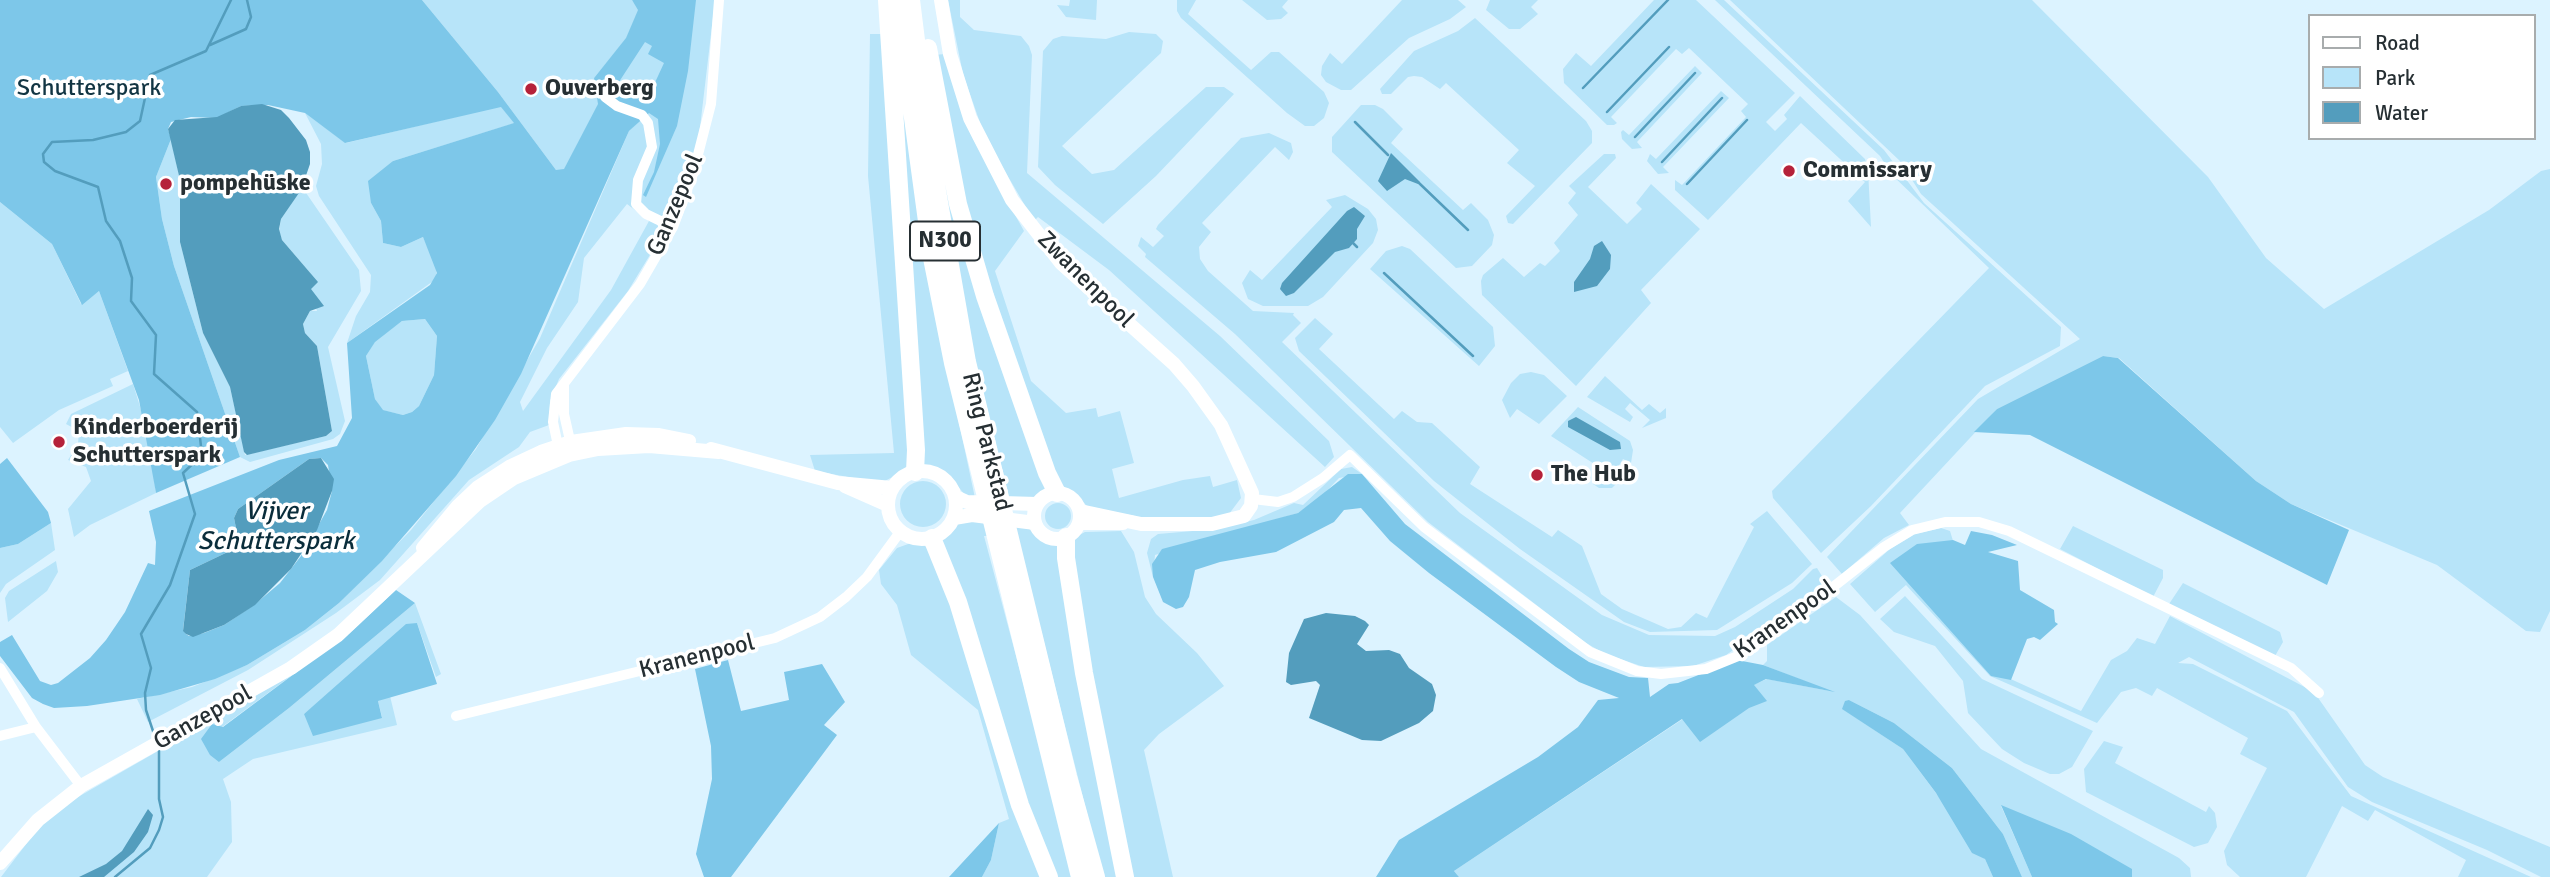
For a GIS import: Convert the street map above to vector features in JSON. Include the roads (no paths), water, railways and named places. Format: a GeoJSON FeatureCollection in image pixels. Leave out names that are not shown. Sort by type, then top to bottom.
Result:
{"type":"FeatureCollection","features":[{"type":"Feature","properties":{"kind":"highway","name":"N300"},"geometry":{"type":"LineString","coordinates":[[887,0],[916,450],[915,472]]}},
{"type":"Feature","properties":{"kind":"highway","name":"Ring Parkstad"},"geometry":{"type":"LineString","coordinates":[[897,0],[932,258],[1000,528],[1080,877]]}},
{"type":"Feature","properties":{"kind":"highway","name":"Ring Parkstad"},"geometry":{"type":"LineString","coordinates":[[911,0],[929,145],[988,479]]}},
{"type":"Feature","properties":{"kind":"highway","name":"N300"},"geometry":{"type":"LineString","coordinates":[[918,0],[958,204],[985,296],[1047,473],[1057,493]]}},
{"type":"Feature","properties":{"kind":"highway","name":"Ring Parkstad"},"geometry":{"type":"LineString","coordinates":[[1000,528],[1096,877]]}},
{"type":"Feature","properties":{"kind":"highway"},"geometry":{"type":"LineString","coordinates":[[1066,537],[1066,558],[1083,673],[1125,877]]}},
{"type":"Feature","properties":{"kind":"highway"},"geometry":{"type":"LineString","coordinates":[[932,538],[958,602],[1020,805],[1049,877]]}},
{"type":"Feature","properties":{"kind":"main road","name":"Zwanenpool"},"geometry":{"type":"LineString","coordinates":[[941,0],[948,45],[970,118],[1012,200],[1061,263],[1174,364],[1193,386],[1230,442],[1249,483],[1253,499]]}},
{"type":"Feature","properties":{"kind":"main road"},"geometry":{"type":"LineString","coordinates":[[566,447],[613,435],[648,434],[678,438],[719,452],[838,482],[892,488]]}},
{"type":"Feature","properties":{"kind":"main road","name":"Ganzepool"},"geometry":{"type":"LineString","coordinates":[[0,863],[38,820],[81,786],[315,652],[365,612],[406,572],[444,522],[477,488],[511,466],[566,447]]}},
{"type":"Feature","properties":{"kind":"main road"},"geometry":{"type":"LineString","coordinates":[[956,497],[954,519],[943,532],[932,538],[912,538],[900,532],[894,526],[888,505],[892,488],[898,480],[915,472],[932,472],[941,476],[956,497],[967,502],[1037,504],[1048,495],[1057,493],[1072,498],[1079,517]]}},
{"type":"Feature","properties":{"kind":"main road"},"geometry":{"type":"LineString","coordinates":[[838,482],[888,505]]}},
{"type":"Feature","properties":{"kind":"main road"},"geometry":{"type":"LineString","coordinates":[[1079,517],[1106,525],[1128,522],[1166,526],[1222,523],[1247,513],[1253,499]]}},
{"type":"Feature","properties":{"kind":"main road"},"geometry":{"type":"LineString","coordinates":[[1035,523],[1037,504]]}},
{"type":"Feature","properties":{"kind":"main road"},"geometry":{"type":"LineString","coordinates":[[954,519],[972,515],[1035,523],[1048,537],[1066,537],[1079,517]]}},
{"type":"Feature","properties":{"kind":"street","name":"Ganzepool"},"geometry":{"type":"LineString","coordinates":[[566,447],[564,384],[640,284],[673,227],[706,134],[719,0]]}},
{"type":"Feature","properties":{"kind":"street"},"geometry":{"type":"LineString","coordinates":[[605,97],[617,106],[642,115],[648,123],[652,147],[638,180],[636,204],[646,214],[673,227]]}},
{"type":"Feature","properties":{"kind":"street","name":"Kranenpool"},"geometry":{"type":"LineString","coordinates":[[1253,499],[1278,502],[1293,497],[1323,478],[1350,455],[1424,527],[1583,647],[1613,663],[1661,674],[1706,669],[1738,656],[1777,631],[1884,547],[1912,530],[1945,522],[1979,522],[2009,531],[2291,667],[2319,693]]}},
{"type":"Feature","properties":{"kind":"street","name":"Kranenpool"},"geometry":{"type":"LineString","coordinates":[[456,716],[775,638],[820,617],[846,597],[867,577],[900,532]]}},
{"type":"Feature","properties":{"kind":"street"},"geometry":{"type":"LineString","coordinates":[[0,668],[36,727],[81,786]]}},
{"type":"Feature","properties":{"kind":"street"},"geometry":{"type":"LineString","coordinates":[[0,736],[36,727]]}},
{"type":"Feature","properties":{"kind":"water"},"geometry":{"type":"Polygon","coordinates":[[[262,104],[281,110],[289,118],[306,140],[310,152],[310,164],[301,190],[281,219],[279,229],[282,240],[318,282],[311,289],[324,306],[310,311],[303,324],[305,333],[317,346],[332,431],[326,436],[247,455],[244,452],[230,387],[203,333],[180,242],[180,180],[168,129],[175,120],[217,117],[241,106],[262,104]]]}},
{"type":"Feature","properties":{"kind":"water"},"geometry":{"type":"Polygon","coordinates":[[[1391,153],[1420,182],[1418,184],[1405,179],[1387,191],[1378,181],[1391,153]]]}},
{"type":"Feature","properties":{"kind":"water"},"geometry":{"type":"Polygon","coordinates":[[[1354,207],[1365,216],[1357,229],[1357,239],[1349,248],[1335,252],[1294,293],[1286,296],[1280,289],[1282,283],[1347,211],[1354,207]]]}},
{"type":"Feature","properties":{"kind":"water"},"geometry":{"type":"Polygon","coordinates":[[[1602,241],[1611,255],[1610,269],[1597,286],[1574,292],[1574,282],[1590,259],[1594,246],[1602,241]]]}},
{"type":"Feature","properties":{"kind":"water"},"geometry":{"type":"Polygon","coordinates":[[[1576,417],[1620,442],[1621,449],[1610,450],[1568,427],[1568,421],[1576,417]]]}},
{"type":"Feature","properties":{"kind":"water","name":"Vijver Schutterspark"},"geometry":{"type":"Polygon","coordinates":[[[321,458],[334,479],[332,491],[317,530],[291,569],[255,605],[224,625],[193,637],[186,634],[183,631],[190,570],[234,549],[238,538],[234,518],[238,509],[309,459],[321,458]]]}},
{"type":"Feature","properties":{"kind":"water"},"geometry":{"type":"Polygon","coordinates":[[[1326,613],[1355,616],[1365,621],[1369,625],[1357,644],[1366,651],[1389,650],[1400,654],[1409,668],[1432,684],[1436,695],[1433,711],[1419,723],[1381,741],[1362,740],[1309,718],[1320,685],[1316,681],[1291,685],[1286,682],[1289,653],[1304,619],[1326,613]]]}},
{"type":"Feature","properties":{"kind":"water"},"geometry":{"type":"Polygon","coordinates":[[[148,809],[153,815],[148,832],[134,852],[104,877],[79,877],[106,864],[122,851],[148,809]]]}},
{"type":"Feature","properties":{"kind":"waterway"},"geometry":{"type":"LineString","coordinates":[[155,737],[146,710],[145,693],[151,668],[141,634],[170,585],[195,514],[183,473],[202,455],[197,412],[154,374],[156,335],[131,301],[132,278],[120,241],[106,221],[98,187],[55,171],[44,162],[43,154],[52,142],[93,140],[126,132],[140,121],[150,75],[206,51],[231,0]]}},
{"type":"Feature","properties":{"kind":"waterway"},"geometry":{"type":"LineString","coordinates":[[210,45],[246,29],[251,17],[247,0]]}},
{"type":"Feature","properties":{"kind":"waterway"},"geometry":{"type":"LineString","coordinates":[[1583,88],[1668,0]]}},
{"type":"Feature","properties":{"kind":"waterway"},"geometry":{"type":"LineString","coordinates":[[1607,112],[1669,47]]}},
{"type":"Feature","properties":{"kind":"waterway"},"geometry":{"type":"LineString","coordinates":[[1635,137],[1695,73]]}},
{"type":"Feature","properties":{"kind":"waterway"},"geometry":{"type":"LineString","coordinates":[[1662,162],[1722,98]]}},
{"type":"Feature","properties":{"kind":"waterway"},"geometry":{"type":"LineString","coordinates":[[1687,184],[1747,120]]}},
{"type":"Feature","properties":{"kind":"waterway"},"geometry":{"type":"LineString","coordinates":[[1355,122],[1388,155]]}},
{"type":"Feature","properties":{"kind":"waterway"},"geometry":{"type":"LineString","coordinates":[[1419,183],[1468,230]]}},
{"type":"Feature","properties":{"kind":"waterway"},"geometry":{"type":"LineString","coordinates":[[1353,243],[1357,247]]}},
{"type":"Feature","properties":{"kind":"waterway"},"geometry":{"type":"LineString","coordinates":[[1384,273],[1473,356]]}},
{"type":"Feature","properties":{"kind":"waterway"},"geometry":{"type":"LineString","coordinates":[[115,877],[150,848],[159,830],[163,817],[159,799],[159,750]]}},
{"type":"Feature","properties":{"kind":"place","name":"Ouverberg"},"geometry":{"type":"Point","coordinates":[531,89]}},
{"type":"Feature","properties":{"kind":"place","name":"Commissary"},"geometry":{"type":"Point","coordinates":[1789,171]}},
{"type":"Feature","properties":{"kind":"place","name":"pompehüske"},"geometry":{"type":"Point","coordinates":[166,184]}},
{"type":"Feature","properties":{"kind":"place","name":"Kinderboerderij Schutterspark"},"geometry":{"type":"Point","coordinates":[59,442]}},
{"type":"Feature","properties":{"kind":"place","name":"The Hub"},"geometry":{"type":"Point","coordinates":[1537,475]}},
{"type":"Feature","properties":{"kind":"park label","name":"Schutterspark"},"geometry":{"type":"Point","coordinates":[89,89]}}]}
